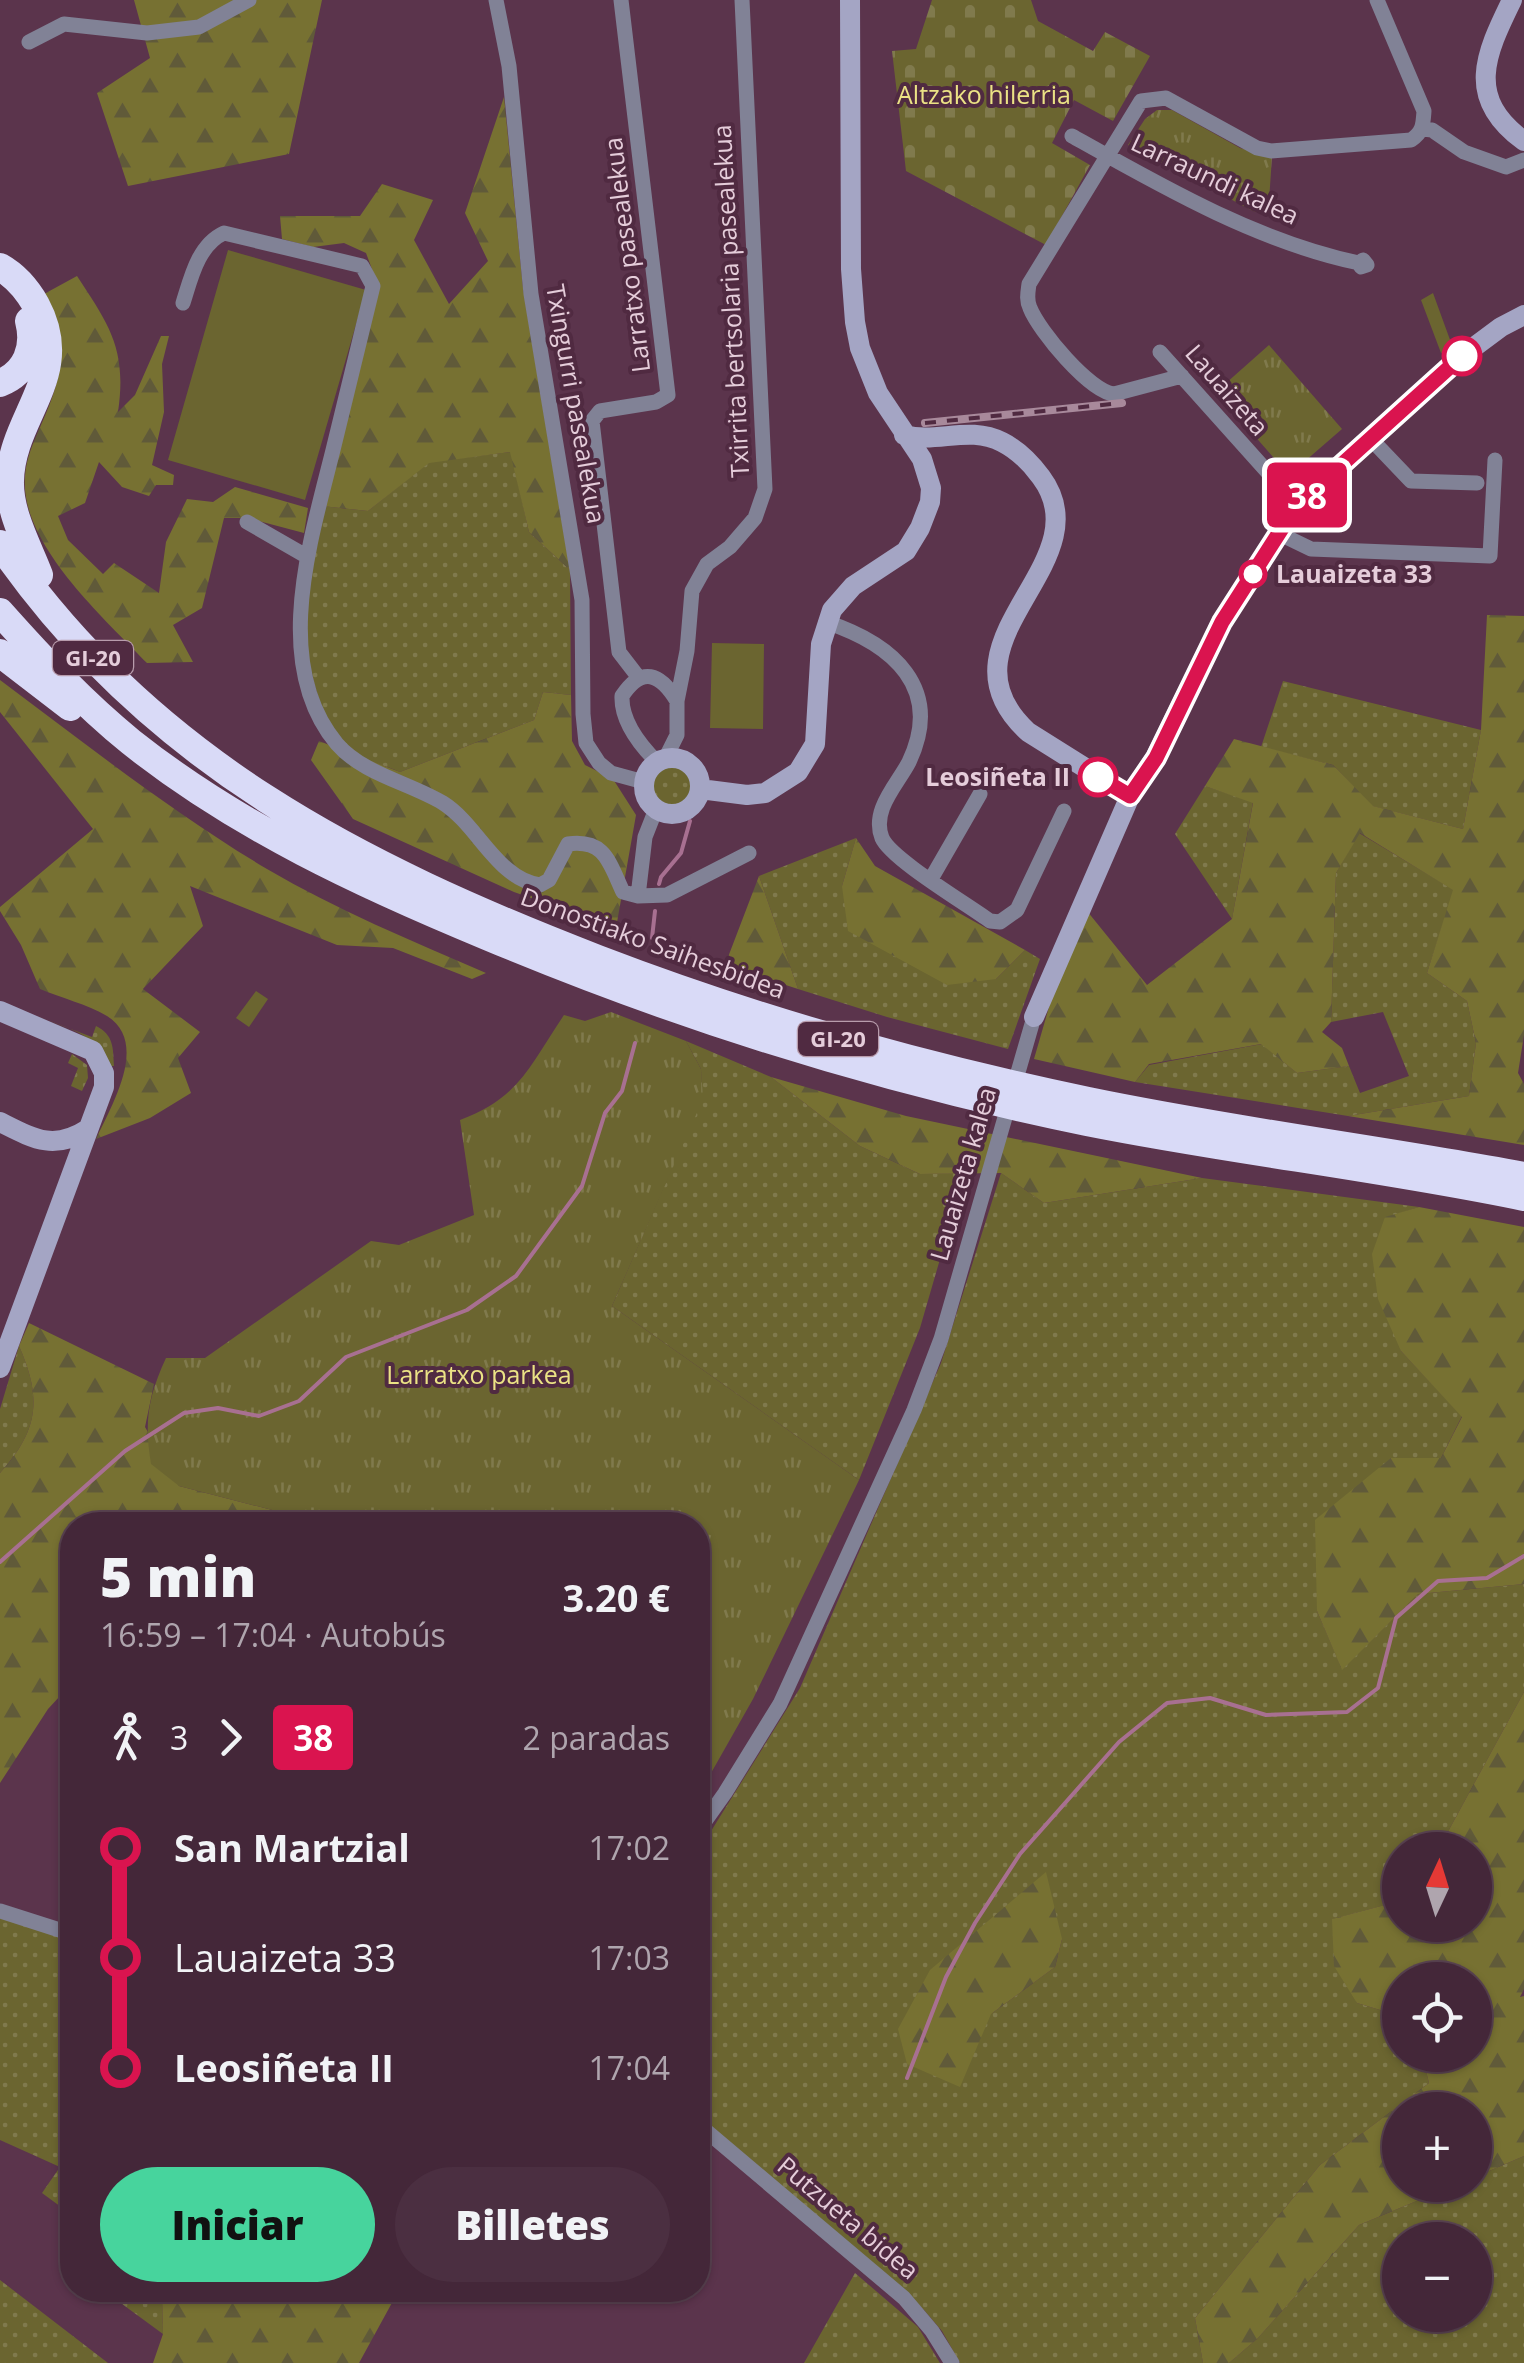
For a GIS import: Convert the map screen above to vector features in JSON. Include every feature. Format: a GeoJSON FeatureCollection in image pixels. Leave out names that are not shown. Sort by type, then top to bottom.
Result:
{"type":"FeatureCollection","features":[{"type":"Feature","properties":{"kind":"highway"},"geometry":{"type":"LineString","coordinates":[[0,266],[17,278],[33,300],[47,339],[44,383],[16,446],[10,485],[19,524],[40,576]]}},
{"type":"Feature","properties":{"kind":"highway"},"geometry":{"type":"LineString","coordinates":[[0,280],[23,306],[31,341],[19,371],[0,383]]}},
{"type":"Feature","properties":{"kind":"highway"},"geometry":{"type":"LineString","coordinates":[[0,516],[40,576],[118,664],[190,730],[203,755]]}},
{"type":"Feature","properties":{"kind":"highway","name":"Donostiako Saihesbidea"},"geometry":{"type":"LineString","coordinates":[[0,544],[47,608],[92,657],[203,755],[284,813],[374,863],[558,944],[735,1007],[864,1047],[1092,1102],[1524,1176]]}},
{"type":"Feature","properties":{"kind":"highway","name":"Donostiako Saihesbidea"},"geometry":{"type":"LineString","coordinates":[[0,612],[57,675],[132,742],[242,818],[366,883],[550,963],[728,1027],[876,1071],[1088,1122],[1524,1197]]}},
{"type":"Feature","properties":{"kind":"highway"},"geometry":{"type":"LineString","coordinates":[[0,653],[102,730],[132,742]]}},
{"type":"Feature","properties":{"kind":"street"},"geometry":{"type":"LineString","coordinates":[[28,42],[64,24],[148,33],[199,27],[250,0]]}},
{"type":"Feature","properties":{"kind":"street","name":"Txingurri pasealekua"},"geometry":{"type":"LineString","coordinates":[[496,0],[509,66],[531,294],[582,600],[586,743],[599,764],[611,773],[644,782]]}},
{"type":"Feature","properties":{"kind":"street","name":"Larratxo pasealekua"},"geometry":{"type":"LineString","coordinates":[[620,0],[668,395],[656,402],[600,410],[592,420],[619,652],[639,678]]}},
{"type":"Feature","properties":{"kind":"street","name":"Txirrita bertsolaria pasealekua"},"geometry":{"type":"LineString","coordinates":[[678,701],[692,591],[699,574],[748,528],[761,506],[765,489],[742,0]]}},
{"type":"Feature","properties":{"kind":"street"},"geometry":{"type":"LineString","coordinates":[[850,0],[851,269],[855,322],[868,371],[918,454],[931,488]]}},
{"type":"Feature","properties":{"kind":"street"},"geometry":{"type":"LineString","coordinates":[[1108,156],[1133,109],[1141,100],[1152,97],[1166,98],[1257,148],[1271,151],[1412,140],[1423,129],[1424,111],[1377,0]]}},
{"type":"Feature","properties":{"kind":"street"},"geometry":{"type":"LineString","coordinates":[[1512,0],[1484,68],[1492,107],[1506,128],[1524,141]]}},
{"type":"Feature","properties":{"kind":"street"},"geometry":{"type":"LineString","coordinates":[[1423,129],[1432,130],[1464,152],[1506,167],[1524,160]]}},
{"type":"Feature","properties":{"kind":"street","name":"Larraundi kalea"},"geometry":{"type":"LineString","coordinates":[[1072,136],[1244,225],[1332,257],[1359,262]]}},
{"type":"Feature","properties":{"kind":"street","name":"Larraundi kalea"},"geometry":{"type":"LineString","coordinates":[[1108,156],[1029,284],[1030,309],[1077,370],[1104,393],[1114,394],[1182,376]]}},
{"type":"Feature","properties":{"kind":"street"},"geometry":{"type":"LineString","coordinates":[[184,303],[192,272],[211,239],[224,233],[362,266],[373,286],[306,556],[299,612],[306,672],[319,719],[337,744],[350,756],[466,819],[506,868],[530,884],[540,886],[549,880],[568,844],[584,842],[598,847],[623,892],[638,896],[667,895],[749,852]]}},
{"type":"Feature","properties":{"kind":"street","name":"Lauaizeta kalea"},"geometry":{"type":"LineString","coordinates":[[710,1815],[780,1704],[812,1641],[914,1410],[942,1339],[1034,1017],[1130,796],[1156,758],[1222,622],[1297,505],[1462,356],[1524,315]]}},
{"type":"Feature","properties":{"kind":"street","name":"Lauaizeta"},"geometry":{"type":"LineString","coordinates":[[1160,352],[1297,505]]}},
{"type":"Feature","properties":{"kind":"street"},"geometry":{"type":"LineString","coordinates":[[904,434],[971,434],[1000,440],[1019,452],[1047,484],[1055,506],[1051,547],[1006,633],[996,664],[999,688],[1014,719],[1028,732],[1130,796]]}},
{"type":"Feature","properties":{"kind":"street"},"geometry":{"type":"LineString","coordinates":[[920,528],[918,454],[940,437]]}},
{"type":"Feature","properties":{"kind":"street"},"geometry":{"type":"LineString","coordinates":[[700,789],[747,795],[765,792],[798,772],[809,757],[818,730],[821,644],[826,622],[842,596],[894,561],[914,540],[930,502],[930,450],[940,437]]}},
{"type":"Feature","properties":{"kind":"street"},"geometry":{"type":"LineString","coordinates":[[1369,437],[1410,480],[1477,483]]}},
{"type":"Feature","properties":{"kind":"street"},"geometry":{"type":"LineString","coordinates":[[1280,534],[1311,548],[1490,556],[1495,460]]}},
{"type":"Feature","properties":{"kind":"street"},"geometry":{"type":"LineString","coordinates":[[247,522],[306,556]]}},
{"type":"Feature","properties":{"kind":"street"},"geometry":{"type":"LineString","coordinates":[[826,622],[894,659],[915,683],[922,720],[916,742],[881,810],[878,824],[890,851],[900,862],[990,921],[1000,922],[1017,910],[1064,811]]}},
{"type":"Feature","properties":{"kind":"street"},"geometry":{"type":"LineString","coordinates":[[661,761],[644,782],[646,797],[656,809],[674,814],[684,812],[697,798],[700,780],[682,760],[661,761],[640,745],[621,708],[622,696],[639,678],[652,676],[662,680],[678,701],[677,735],[661,761]]}},
{"type":"Feature","properties":{"kind":"street"},"geometry":{"type":"LineString","coordinates":[[931,879],[980,794]]}},
{"type":"Feature","properties":{"kind":"street"},"geometry":{"type":"LineString","coordinates":[[638,896],[645,837],[656,809]]}},
{"type":"Feature","properties":{"kind":"street"},"geometry":{"type":"LineString","coordinates":[[0,1010],[93,1051],[104,1073],[104,1086],[86,1142],[0,1368]]}},
{"type":"Feature","properties":{"kind":"street"},"geometry":{"type":"LineString","coordinates":[[0,1122],[43,1141],[60,1143],[88,1129]]}},
{"type":"Feature","properties":{"kind":"street"},"geometry":{"type":"LineString","coordinates":[[0,1911],[60,1930]]}},
{"type":"Feature","properties":{"kind":"street","name":"Putzueta bidea"},"geometry":{"type":"LineString","coordinates":[[710,2134],[904,2298],[952,2363]]}},
{"type":"Feature","properties":{"kind":"green space"},"geometry":{"type":"Polygon","coordinates":[[[134,0],[322,0],[289,154],[128,186],[97,93],[150,58],[134,0]]]}},
{"type":"Feature","properties":{"kind":"green space","name":"Altzako hilerria"},"geometry":{"type":"Polygon","coordinates":[[[932,0],[1031,0],[1038,21],[1093,51],[1105,32],[1150,56],[1113,121],[1074,100],[1052,143],[1090,165],[1046,245],[906,171],[892,51],[916,49],[932,0]]]}},
{"type":"Feature","properties":{"kind":"green space"},"geometry":{"type":"Polygon","coordinates":[[[504,97],[523,288],[570,570],[529,532],[510,452],[429,463],[368,511],[322,506],[379,288],[366,253],[344,243],[313,247],[282,239],[280,216],[360,216],[382,184],[433,200],[414,240],[449,304],[488,261],[465,213],[504,97]]]}},
{"type":"Feature","properties":{"kind":"green space"},"geometry":{"type":"Polygon","coordinates":[[[1157,110],[1172,110],[1240,148],[1272,157],[1268,215],[1253,211],[1128,145],[1145,119],[1157,110]]]}},
{"type":"Feature","properties":{"kind":"green space"},"geometry":{"type":"Polygon","coordinates":[[[228,250],[366,290],[305,500],[168,460],[228,250]]]}},
{"type":"Feature","properties":{"kind":"green space"},"geometry":{"type":"Polygon","coordinates":[[[77,276],[107,325],[118,355],[118,412],[135,395],[161,336],[169,336],[162,364],[164,412],[152,465],[174,475],[173,485],[156,485],[149,496],[122,487],[99,462],[85,503],[58,516],[68,540],[103,574],[114,563],[159,593],[166,542],[187,499],[213,502],[235,487],[308,508],[304,533],[247,518],[224,518],[202,608],[173,625],[193,662],[147,663],[68,578],[35,527],[27,501],[27,463],[59,374],[57,330],[44,294],[77,276]]]}},
{"type":"Feature","properties":{"kind":"green space"},"geometry":{"type":"Polygon","coordinates":[[[1433,293],[1453,348],[1441,353],[1421,300],[1433,293]]]}},
{"type":"Feature","properties":{"kind":"green space"},"geometry":{"type":"Polygon","coordinates":[[[1269,345],[1342,429],[1289,475],[1216,392],[1269,345]]]}},
{"type":"Feature","properties":{"kind":"green space"},"geometry":{"type":"Polygon","coordinates":[[[511,452],[529,532],[570,570],[571,695],[543,692],[534,720],[400,772],[357,755],[332,728],[323,709],[306,643],[305,594],[322,506],[368,511],[429,462],[511,452]]]}},
{"type":"Feature","properties":{"kind":"green space"},"geometry":{"type":"Polygon","coordinates":[[[1487,615],[1524,616],[1524,1035],[1518,1073],[1524,1084],[1524,1145],[1348,1116],[1469,1096],[1476,1043],[1467,1001],[1427,973],[1453,890],[1360,833],[1336,873],[1331,1022],[1322,1032],[1342,1048],[1349,1066],[1297,1073],[1261,1044],[1149,1064],[1135,1082],[1034,1059],[1060,969],[1087,911],[1147,985],[1232,919],[1253,803],[1205,786],[1234,739],[1333,765],[1373,806],[1463,829],[1481,730],[1487,615]]]}},
{"type":"Feature","properties":{"kind":"green space"},"geometry":{"type":"Polygon","coordinates":[[[712,643],[764,644],[763,729],[710,728],[712,643]]]}},
{"type":"Feature","properties":{"kind":"green space"},"geometry":{"type":"Polygon","coordinates":[[[0,680],[164,802],[267,869],[348,911],[486,973],[472,979],[393,948],[337,945],[190,886],[203,926],[143,989],[200,1032],[178,1058],[191,1093],[150,1118],[96,1139],[123,1075],[126,1042],[107,1016],[40,989],[21,945],[0,911],[0,907],[93,829],[0,712],[0,680]]]}},
{"type":"Feature","properties":{"kind":"green space"},"geometry":{"type":"Polygon","coordinates":[[[1283,681],[1481,730],[1463,829],[1372,806],[1333,765],[1261,747],[1283,681]]]}},
{"type":"Feature","properties":{"kind":"green space"},"geometry":{"type":"Polygon","coordinates":[[[543,692],[571,695],[572,741],[585,765],[613,779],[636,815],[616,928],[514,892],[353,819],[311,760],[319,741],[400,772],[534,720],[543,692]]]}},
{"type":"Feature","properties":{"kind":"green space"},"geometry":{"type":"Polygon","coordinates":[[[672,767],[686,772],[691,786],[686,800],[672,805],[658,800],[653,786],[658,772],[672,767]]]}},
{"type":"Feature","properties":{"kind":"green space"},"geometry":{"type":"Polygon","coordinates":[[[1205,786],[1253,802],[1232,919],[1175,834],[1205,786]]]}},
{"type":"Feature","properties":{"kind":"green space"},"geometry":{"type":"Polygon","coordinates":[[[1359,833],[1454,890],[1427,973],[1467,1001],[1476,1043],[1469,1096],[1348,1116],[1135,1082],[1149,1065],[1262,1044],[1297,1073],[1349,1066],[1360,1093],[1409,1076],[1383,1012],[1331,1022],[1336,873],[1359,833]]]}},
{"type":"Feature","properties":{"kind":"green space"},"geometry":{"type":"Polygon","coordinates":[[[856,838],[842,886],[996,979],[1025,950],[1040,959],[1008,1049],[798,989],[759,876],[856,838]]]}},
{"type":"Feature","properties":{"kind":"green space"},"geometry":{"type":"Polygon","coordinates":[[[856,838],[875,866],[1025,950],[996,979],[947,985],[848,931],[842,886],[856,838]]]}},
{"type":"Feature","properties":{"kind":"green space"},"geometry":{"type":"Polygon","coordinates":[[[759,876],[798,989],[725,965],[759,876]]]}},
{"type":"Feature","properties":{"kind":"green space"},"geometry":{"type":"Polygon","coordinates":[[[256,991],[268,999],[249,1027],[236,1018],[256,991]]]}},
{"type":"Feature","properties":{"kind":"green space","name":"Larratxo parkea"},"geometry":{"type":"Polygon","coordinates":[[[611,1012],[686,1041],[701,1069],[703,1099],[612,1306],[859,1480],[753,1699],[710,1775],[710,1512],[280,1512],[179,1486],[151,1464],[149,1410],[166,1358],[205,1358],[371,1241],[399,1245],[474,1215],[460,1120],[497,1101],[522,1078],[564,1015],[585,1021],[611,1012]]]}},
{"type":"Feature","properties":{"kind":"green space"},"geometry":{"type":"Polygon","coordinates":[[[96,1026],[102,1030],[111,1043],[114,1066],[109,1066],[86,1037],[70,1029],[92,1037],[96,1026]]]}},
{"type":"Feature","properties":{"kind":"green space"},"geometry":{"type":"Polygon","coordinates":[[[686,1041],[771,1077],[860,1146],[920,1174],[965,1173],[920,1328],[859,1480],[612,1306],[702,1099],[701,1069],[686,1041]]]}},
{"type":"Feature","properties":{"kind":"green space"},"geometry":{"type":"Polygon","coordinates":[[[72,1054],[87,1065],[88,1078],[82,1091],[71,1086],[78,1068],[68,1063],[72,1054]]]}},
{"type":"Feature","properties":{"kind":"green space"},"geometry":{"type":"Polygon","coordinates":[[[771,1077],[906,1116],[1202,1178],[1044,1203],[1001,1173],[920,1174],[860,1146],[771,1077]]]}},
{"type":"Feature","properties":{"kind":"green space"},"geometry":{"type":"Polygon","coordinates":[[[1001,1173],[1044,1203],[1202,1178],[1419,1207],[1385,1218],[1401,1351],[1462,1416],[1441,1458],[1391,1458],[1317,1611],[1342,1669],[1418,1594],[1524,1584],[1524,1692],[1448,1832],[1382,1832],[1382,1906],[1333,1919],[1357,2003],[1382,2011],[1382,2072],[1426,2072],[1429,2083],[1417,2092],[1382,2092],[1382,2118],[1320,2165],[1195,2318],[1203,2363],[960,2363],[942,2331],[924,2310],[710,2125],[710,1833],[800,1688],[941,1363],[1001,1173]],[[1062,1939],[991,2014],[1055,1967],[1062,1939]]]}},
{"type":"Feature","properties":{"kind":"green space"},"geometry":{"type":"Polygon","coordinates":[[[1419,1207],[1524,1227],[1524,1584],[1418,1594],[1342,1670],[1317,1611],[1315,1520],[1391,1458],[1441,1458],[1462,1417],[1401,1351],[1378,1299],[1372,1254],[1385,1217],[1419,1207]]]}},
{"type":"Feature","properties":{"kind":"green space"},"geometry":{"type":"Polygon","coordinates":[[[29,1323],[154,1384],[145,1427],[179,1486],[280,1512],[60,1512],[60,1696],[0,1783],[0,1473],[23,1442],[33,1413],[31,1382],[19,1346],[29,1323]]]}},
{"type":"Feature","properties":{"kind":"green space"},"geometry":{"type":"Polygon","coordinates":[[[19,1346],[31,1382],[33,1413],[23,1442],[0,1473],[0,1409],[19,1346]]]}},
{"type":"Feature","properties":{"kind":"green space"},"geometry":{"type":"Polygon","coordinates":[[[1524,1692],[1524,1989],[1520,1997],[1524,1996],[1524,2156],[1492,2170],[1492,2092],[1417,2092],[1429,2083],[1426,2072],[1492,2072],[1492,1962],[1382,1962],[1382,2011],[1357,2003],[1334,1966],[1332,1919],[1382,1906],[1382,1942],[1492,1942],[1492,1832],[1448,1832],[1524,1692]]]}},
{"type":"Feature","properties":{"kind":"green space"},"geometry":{"type":"Polygon","coordinates":[[[1046,1872],[1062,1939],[1055,1967],[991,2014],[960,2087],[907,2064],[898,2029],[930,1970],[1046,1872]]]}},
{"type":"Feature","properties":{"kind":"green space"},"geometry":{"type":"Polygon","coordinates":[[[0,1917],[60,1936],[60,2167],[0,2140],[0,1917]]]}},
{"type":"Feature","properties":{"kind":"green space"},"geometry":{"type":"Polygon","coordinates":[[[1382,2118],[1382,2202],[1414,2202],[1359,2225],[1258,2338],[1229,2363],[1203,2363],[1195,2318],[1320,2165],[1382,2118]]]}},
{"type":"Feature","properties":{"kind":"green space"},"geometry":{"type":"Polygon","coordinates":[[[1524,2156],[1524,2363],[1229,2363],[1258,2338],[1359,2225],[1414,2202],[1492,2202],[1492,2170],[1524,2156]]]}},
{"type":"Feature","properties":{"kind":"green space"},"geometry":{"type":"Polygon","coordinates":[[[60,2167],[60,2206],[42,2193],[60,2167]]]}},
{"type":"Feature","properties":{"kind":"green space"},"geometry":{"type":"Polygon","coordinates":[[[855,2273],[918,2327],[940,2363],[804,2363],[855,2273]]]}},
{"type":"Feature","properties":{"kind":"green space"},"geometry":{"type":"Polygon","coordinates":[[[0,2280],[108,2363],[0,2363],[0,2280]]]}},
{"type":"Feature","properties":{"kind":"green space"},"geometry":{"type":"Polygon","coordinates":[[[119,2302],[162,2302],[163,2334],[119,2302]]]}},
{"type":"Feature","properties":{"kind":"green space"},"geometry":{"type":"Polygon","coordinates":[[[162,2302],[392,2302],[359,2363],[153,2363],[163,2334],[162,2302]]]}},
{"type":"Feature","properties":{"kind":"waterway"},"geometry":{"type":"LineString","coordinates":[[659,884],[681,853],[690,821]]}},
{"type":"Feature","properties":{"kind":"waterway"},"geometry":{"type":"LineString","coordinates":[[652,938],[655,911]]}},
{"type":"Feature","properties":{"kind":"waterway"},"geometry":{"type":"LineString","coordinates":[[0,1562],[125,1451],[184,1413],[218,1408],[259,1416],[299,1401],[346,1357],[467,1310],[516,1276],[582,1186],[605,1113],[622,1091],[635,1043]]}},
{"type":"Feature","properties":{"kind":"waterway"},"geometry":{"type":"LineString","coordinates":[[907,2078],[946,1977],[975,1923],[1020,1854],[1119,1742],[1167,1703],[1210,1698],[1266,1715],[1347,1712],[1378,1688],[1396,1618],[1438,1581],[1487,1578],[1524,1556]]}},
{"type":"Feature","properties":{"kind":"railway"},"geometry":{"type":"LineString","coordinates":[[925,423],[1122,403]]}},
{"type":"Feature","properties":{"kind":"bus line","name":"38"},"geometry":{"type":"LineString","coordinates":[[1098,777],[1130,796],[1156,758],[1222,622],[1297,505],[1462,356]]}},
{"type":"Feature","properties":{"kind":"place","name":"Lauaizeta 33"},"geometry":{"type":"Point","coordinates":[1253,574]}},
{"type":"Feature","properties":{"kind":"place","name":"Leosiñeta II"},"geometry":{"type":"Point","coordinates":[1098,777]}}]}
